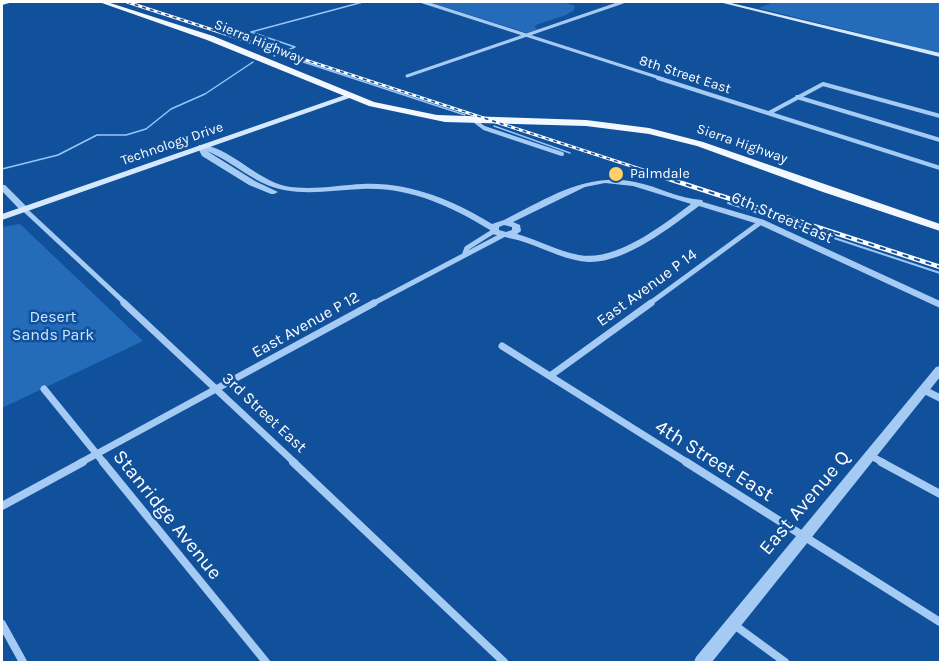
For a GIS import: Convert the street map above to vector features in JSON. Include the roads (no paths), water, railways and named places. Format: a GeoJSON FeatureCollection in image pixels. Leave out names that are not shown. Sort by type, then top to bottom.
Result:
{"type":"FeatureCollection","features":[{"type":"Feature","properties":{"kind":"main road"},"geometry":{"type":"LineString","coordinates":[[2,3],[8,2]]}},
{"type":"Feature","properties":{"kind":"main road","name":"Sierra Highway"},"geometry":{"type":"LineString","coordinates":[[102,2],[219,41],[351,96],[389,109],[476,122],[527,121]]}},
{"type":"Feature","properties":{"kind":"main road"},"geometry":{"type":"LineString","coordinates":[[722,2],[940,55]]}},
{"type":"Feature","properties":{"kind":"main road","name":"Technology Drive"},"geometry":{"type":"LineString","coordinates":[[2,217],[351,96]]}},
{"type":"Feature","properties":{"kind":"main road","name":"Sierra Highway"},"geometry":{"type":"LineString","coordinates":[[438,117],[586,123],[674,137],[940,228]]}},
{"type":"Feature","properties":{"kind":"street","name":"8th Street East"},"geometry":{"type":"LineString","coordinates":[[423,2],[940,168]]}},
{"type":"Feature","properties":{"kind":"street"},"geometry":{"type":"LineString","coordinates":[[407,76],[623,2]]}},
{"type":"Feature","properties":{"kind":"street"},"geometry":{"type":"LineString","coordinates":[[769,113],[823,84],[940,116]]}},
{"type":"Feature","properties":{"kind":"street"},"geometry":{"type":"LineString","coordinates":[[797,97],[940,140]]}},
{"type":"Feature","properties":{"kind":"street"},"geometry":{"type":"LineString","coordinates":[[476,122],[484,128],[562,154]]}},
{"type":"Feature","properties":{"kind":"street"},"geometry":{"type":"LineString","coordinates":[[202,147],[205,154],[252,183],[279,193],[322,195],[384,187],[421,193],[511,233],[589,259],[611,257],[699,202]]}},
{"type":"Feature","properties":{"kind":"street","name":"6th Street East"},"geometry":{"type":"LineString","coordinates":[[498,226],[576,187],[605,181],[634,184],[761,222],[940,305]]}},
{"type":"Feature","properties":{"kind":"street","name":"3rd Street East"},"geometry":{"type":"LineString","coordinates":[[2,187],[218,389],[504,663]]}},
{"type":"Feature","properties":{"kind":"street","name":"East Avenue P 14"},"geometry":{"type":"LineString","coordinates":[[550,376],[761,222]]}},
{"type":"Feature","properties":{"kind":"street"},"geometry":{"type":"LineString","coordinates":[[498,226],[513,224],[511,233]]}},
{"type":"Feature","properties":{"kind":"street","name":"East Avenue P 12"},"geometry":{"type":"LineString","coordinates":[[465,253],[467,249],[498,226]]}},
{"type":"Feature","properties":{"kind":"street","name":"East Avenue P 12"},"geometry":{"type":"LineString","coordinates":[[2,506],[465,253],[511,233]]}},
{"type":"Feature","properties":{"kind":"street","name":"4th Street East"},"geometry":{"type":"LineString","coordinates":[[502,346],[940,622]]}},
{"type":"Feature","properties":{"kind":"street","name":"East Avenue Q"},"geometry":{"type":"LineString","coordinates":[[702,663],[940,370]]}},
{"type":"Feature","properties":{"kind":"street","name":"Stanridge Avenue"},"geometry":{"type":"LineString","coordinates":[[44,389],[266,663]]}},
{"type":"Feature","properties":{"kind":"street"},"geometry":{"type":"LineString","coordinates":[[924,390],[940,398]]}},
{"type":"Feature","properties":{"kind":"street"},"geometry":{"type":"LineString","coordinates":[[871,456],[940,494]]}},
{"type":"Feature","properties":{"kind":"street"},"geometry":{"type":"LineString","coordinates":[[2,624],[23,663]]}},
{"type":"Feature","properties":{"kind":"street"},"geometry":{"type":"LineString","coordinates":[[733,624],[785,663]]}},
{"type":"Feature","properties":{"kind":"waterway"},"geometry":{"type":"LineString","coordinates":[[274,56],[295,47],[251,32],[363,2]]}},
{"type":"Feature","properties":{"kind":"waterway"},"geometry":{"type":"LineString","coordinates":[[279,54],[465,115]]}},
{"type":"Feature","properties":{"kind":"waterway"},"geometry":{"type":"LineString","coordinates":[[2,169],[58,155],[97,135],[126,135],[146,129],[171,109],[205,94],[253,62]]}},
{"type":"Feature","properties":{"kind":"waterway"},"geometry":{"type":"LineString","coordinates":[[494,126],[570,153]]}},
{"type":"Feature","properties":{"kind":"waterway"},"geometry":{"type":"LineString","coordinates":[[728,203],[940,273]]}},
{"type":"Feature","properties":{"kind":"railway"},"geometry":{"type":"LineString","coordinates":[[127,2],[668,178]]}},
{"type":"Feature","properties":{"kind":"railway"},"geometry":{"type":"LineString","coordinates":[[663,177],[940,267]]}},
{"type":"Feature","properties":{"kind":"place","name":"Palmdale"},"geometry":{"type":"Point","coordinates":[616,174]}},
{"type":"Feature","properties":{"kind":"park label","name":"Desert Sands Park"},"geometry":{"type":"Point","coordinates":[53,326]}}]}
